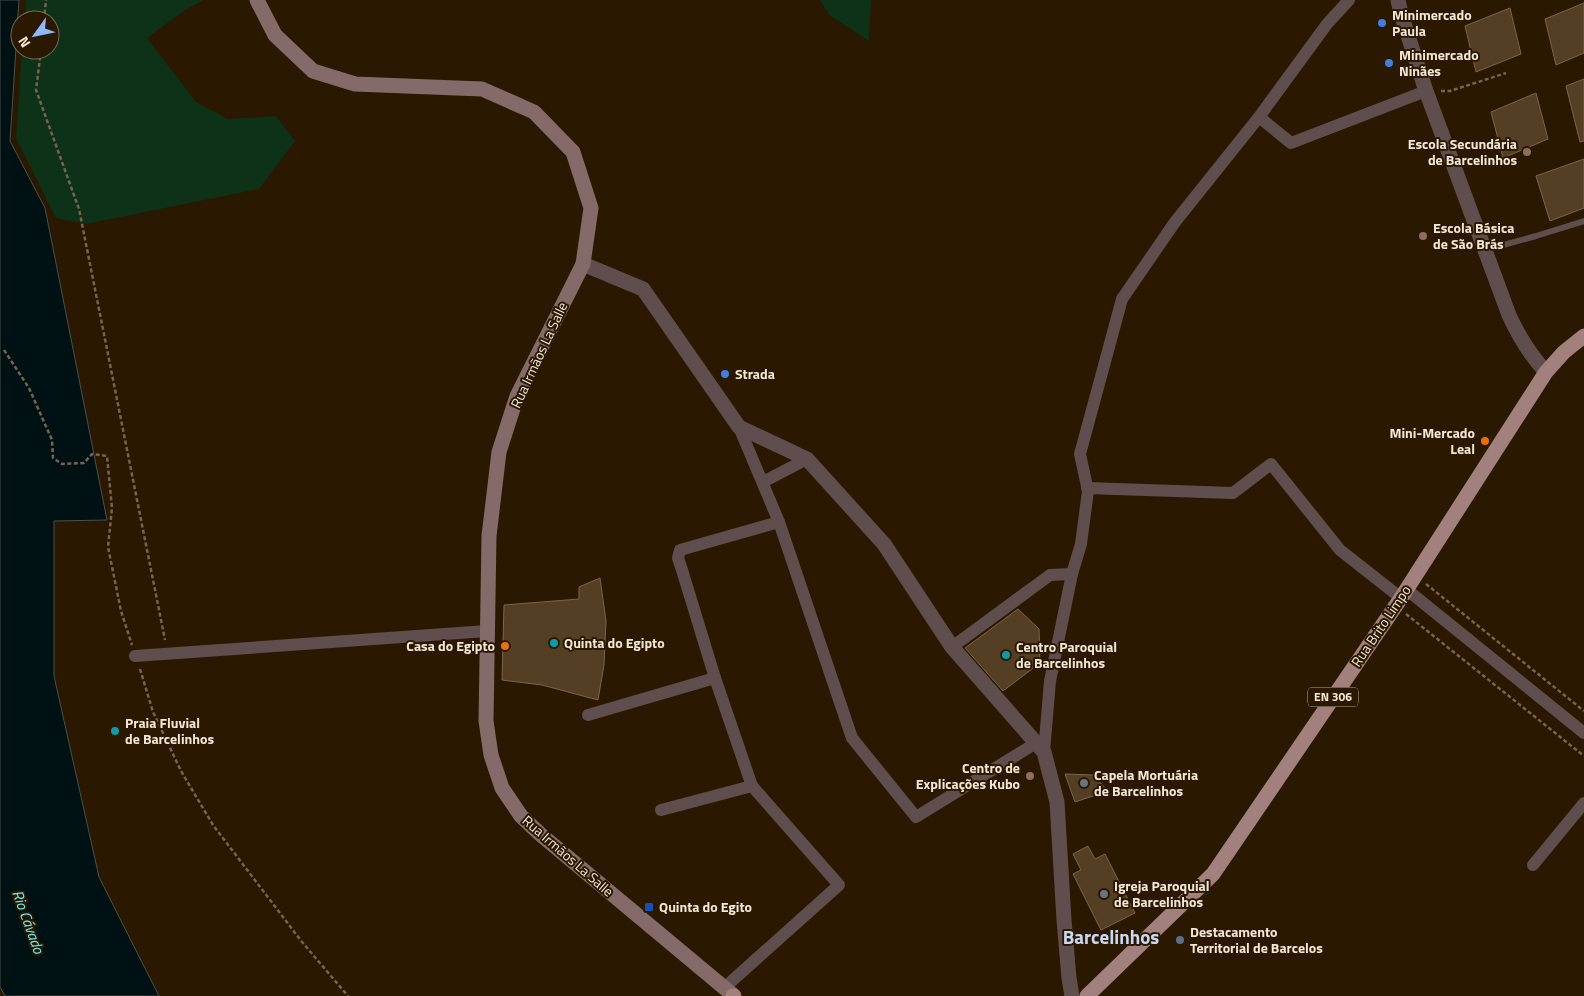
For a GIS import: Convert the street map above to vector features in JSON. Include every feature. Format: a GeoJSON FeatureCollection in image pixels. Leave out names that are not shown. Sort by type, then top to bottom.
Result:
{"type":"FeatureCollection","features":[{"type":"Feature","properties":{"kind":"main road","name":"Rua Irmãos La Salle"},"geometry":{"type":"LineString","coordinates":[[258,0],[275,35],[313,71],[355,84],[482,90],[534,112],[573,152],[591,208],[583,264],[517,396],[499,452],[489,536],[486,721],[491,755],[502,788],[521,816],[731,994]]}},
{"type":"Feature","properties":{"kind":"main road","name":"Rua Brito Limpo"},"geometry":{"type":"LineString","coordinates":[[1087,996],[1212,874],[1401,597],[1546,372],[1564,352],[1584,336]]}},
{"type":"Feature","properties":{"kind":"street"},"geometry":{"type":"LineString","coordinates":[[1040,747],[1050,681],[1072,574],[1081,544],[1087,488],[1080,454],[1122,299],[1175,222],[1259,117],[1327,24],[1349,0]]}},
{"type":"Feature","properties":{"kind":"street"},"geometry":{"type":"LineString","coordinates":[[1398,0],[1426,91],[1509,315],[1521,340],[1534,360],[1546,372]]}},
{"type":"Feature","properties":{"kind":"street"},"geometry":{"type":"LineString","coordinates":[[1259,117],[1291,143],[1426,91]]}},
{"type":"Feature","properties":{"kind":"street"},"geometry":{"type":"LineString","coordinates":[[583,264],[643,289],[740,427],[779,522],[852,738],[916,817],[1040,747]]}},
{"type":"Feature","properties":{"kind":"street"},"geometry":{"type":"LineString","coordinates":[[740,427],[807,459],[884,544],[952,647],[1040,747],[1057,802],[1064,920],[1072,996]]}},
{"type":"Feature","properties":{"kind":"street"},"geometry":{"type":"LineString","coordinates":[[763,482],[807,459]]}},
{"type":"Feature","properties":{"kind":"street"},"geometry":{"type":"LineString","coordinates":[[1087,488],[1233,493],[1271,464],[1340,550],[1584,733]]}},
{"type":"Feature","properties":{"kind":"street"},"geometry":{"type":"LineString","coordinates":[[731,994],[839,885],[752,786],[715,678],[678,558],[680,550],[779,522]]}},
{"type":"Feature","properties":{"kind":"street"},"geometry":{"type":"LineString","coordinates":[[952,647],[1050,575],[1072,574]]}},
{"type":"Feature","properties":{"kind":"street"},"geometry":{"type":"LineString","coordinates":[[135,656],[487,631]]}},
{"type":"Feature","properties":{"kind":"street"},"geometry":{"type":"LineString","coordinates":[[588,715],[715,678]]}},
{"type":"Feature","properties":{"kind":"street"},"geometry":{"type":"LineString","coordinates":[[661,810],[752,786]]}},
{"type":"Feature","properties":{"kind":"street"},"geometry":{"type":"LineString","coordinates":[[1533,865],[1584,803]]}},
{"type":"Feature","properties":{"kind":"lane"},"geometry":{"type":"LineString","coordinates":[[1485,250],[1584,221]]}},
{"type":"Feature","properties":{"kind":"path"},"geometry":{"type":"LineString","coordinates":[[40,60],[36,90],[78,209],[168,654]]}},
{"type":"Feature","properties":{"kind":"path"},"geometry":{"type":"LineString","coordinates":[[1426,91],[1450,91],[1506,73]]}},
{"type":"Feature","properties":{"kind":"path"},"geometry":{"type":"LineString","coordinates":[[4,350],[29,388],[52,440],[53,458],[62,464],[84,463],[92,454],[107,456],[112,508],[108,547],[121,611],[153,712],[181,771],[213,825],[302,942],[348,996]]}},
{"type":"Feature","properties":{"kind":"path"},"geometry":{"type":"LineString","coordinates":[[1420,568],[1426,584],[1584,711]]}},
{"type":"Feature","properties":{"kind":"path"},"geometry":{"type":"LineString","coordinates":[[1401,597],[1584,756]]}},
{"type":"Feature","properties":{"kind":"green space"},"geometry":{"type":"Polygon","coordinates":[[[26,0],[204,0],[185,10],[147,38],[196,102],[228,119],[276,116],[295,141],[259,189],[86,224],[56,218],[16,138],[21,60],[60,60],[60,10],[26,10],[26,0]]]}},
{"type":"Feature","properties":{"kind":"green space"},"geometry":{"type":"Polygon","coordinates":[[[820,0],[871,0],[869,41],[829,15],[820,0]]]}},
{"type":"Feature","properties":{"kind":"water","name":"Rio Cávado"},"geometry":{"type":"Polygon","coordinates":[[[0,0],[19,0],[18,10],[10,10],[10,60],[15,60],[10,141],[45,208],[107,520],[54,521],[54,676],[99,877],[159,996],[5,996],[0,987],[0,0]]]}},
{"type":"Feature","properties":{"kind":"building"},"geometry":{"type":"Polygon","coordinates":[[[1584,3],[1584,53],[1556,65],[1545,19],[1584,3]]]}},
{"type":"Feature","properties":{"kind":"building"},"geometry":{"type":"Polygon","coordinates":[[[1510,8],[1521,54],[1476,72],[1465,26],[1510,8]]]}},
{"type":"Feature","properties":{"kind":"building"},"geometry":{"type":"Polygon","coordinates":[[[1584,79],[1584,141],[1580,142],[1566,86],[1584,79]]]}},
{"type":"Feature","properties":{"kind":"building"},"geometry":{"type":"Polygon","coordinates":[[[1536,93],[1548,139],[1503,158],[1491,112],[1536,93]]]}},
{"type":"Feature","properties":{"kind":"building"},"geometry":{"type":"Polygon","coordinates":[[[1584,159],[1584,208],[1550,221],[1536,176],[1584,159]]]}},
{"type":"Feature","properties":{"kind":"building","name":"Quinta do Egipto"},"geometry":{"type":"Polygon","coordinates":[[[600,578],[606,621],[604,665],[598,700],[542,685],[502,680],[504,605],[579,599],[579,587],[600,578]]]}},
{"type":"Feature","properties":{"kind":"building","name":"Centro Paroquial de Barcelinhos"},"geometry":{"type":"Polygon","coordinates":[[[1018,609],[1039,629],[1040,663],[1003,691],[965,648],[1018,609]]]}},
{"type":"Feature","properties":{"kind":"building","name":"Capela Mortuária de Barcelinhos"},"geometry":{"type":"Polygon","coordinates":[[[1065,774],[1093,775],[1108,791],[1075,802],[1065,774]]]}},
{"type":"Feature","properties":{"kind":"building","name":"Igreja Paroquial de Barcelinhos"},"geometry":{"type":"Polygon","coordinates":[[[1088,846],[1095,859],[1105,854],[1135,913],[1101,930],[1073,874],[1081,870],[1073,854],[1088,846]]]}},
{"type":"Feature","properties":{"kind":"place","name":"Minimercado Paula"},"geometry":{"type":"Point","coordinates":[1382,23]}},
{"type":"Feature","properties":{"kind":"place","name":"Minimercado Ninães"},"geometry":{"type":"Point","coordinates":[1389,63]}},
{"type":"Feature","properties":{"kind":"place","name":"Escola Secundária de Barcelinhos"},"geometry":{"type":"Point","coordinates":[1527,152]}},
{"type":"Feature","properties":{"kind":"place","name":"Escola Básica de São Brás"},"geometry":{"type":"Point","coordinates":[1423,236]}},
{"type":"Feature","properties":{"kind":"place","name":"Strada"},"geometry":{"type":"Point","coordinates":[725,374]}},
{"type":"Feature","properties":{"kind":"place","name":"Mini-Mercado Leal"},"geometry":{"type":"Point","coordinates":[1485,441]}},
{"type":"Feature","properties":{"kind":"place","name":"Quinta do Egipto"},"geometry":{"type":"Point","coordinates":[554,643]}},
{"type":"Feature","properties":{"kind":"place","name":"Casa do Egipto"},"geometry":{"type":"Point","coordinates":[505,646]}},
{"type":"Feature","properties":{"kind":"place","name":"Centro Paroquial de Barcelinhos"},"geometry":{"type":"Point","coordinates":[1006,655]}},
{"type":"Feature","properties":{"kind":"place","name":"Praia Fluvial de Barcelinhos"},"geometry":{"type":"Point","coordinates":[115,731]}},
{"type":"Feature","properties":{"kind":"place","name":"Centro de Explicações Kubo"},"geometry":{"type":"Point","coordinates":[1030,776]}},
{"type":"Feature","properties":{"kind":"place","name":"Capela Mortuária de Barcelinhos"},"geometry":{"type":"Point","coordinates":[1084,783]}},
{"type":"Feature","properties":{"kind":"place","name":"Igreja Paroquial de Barcelinhos"},"geometry":{"type":"Point","coordinates":[1104,894]}},
{"type":"Feature","properties":{"kind":"place","name":"Quinta do Egito"},"geometry":{"type":"Point","coordinates":[649,907]}},
{"type":"Feature","properties":{"kind":"place","name":"Destacamento Territorial de Barcelos"},"geometry":{"type":"Point","coordinates":[1180,940]}},
{"type":"Feature","properties":{"kind":"district","name":"Barcelinhos"},"geometry":{"type":"Point","coordinates":[1111,937]}}]}
